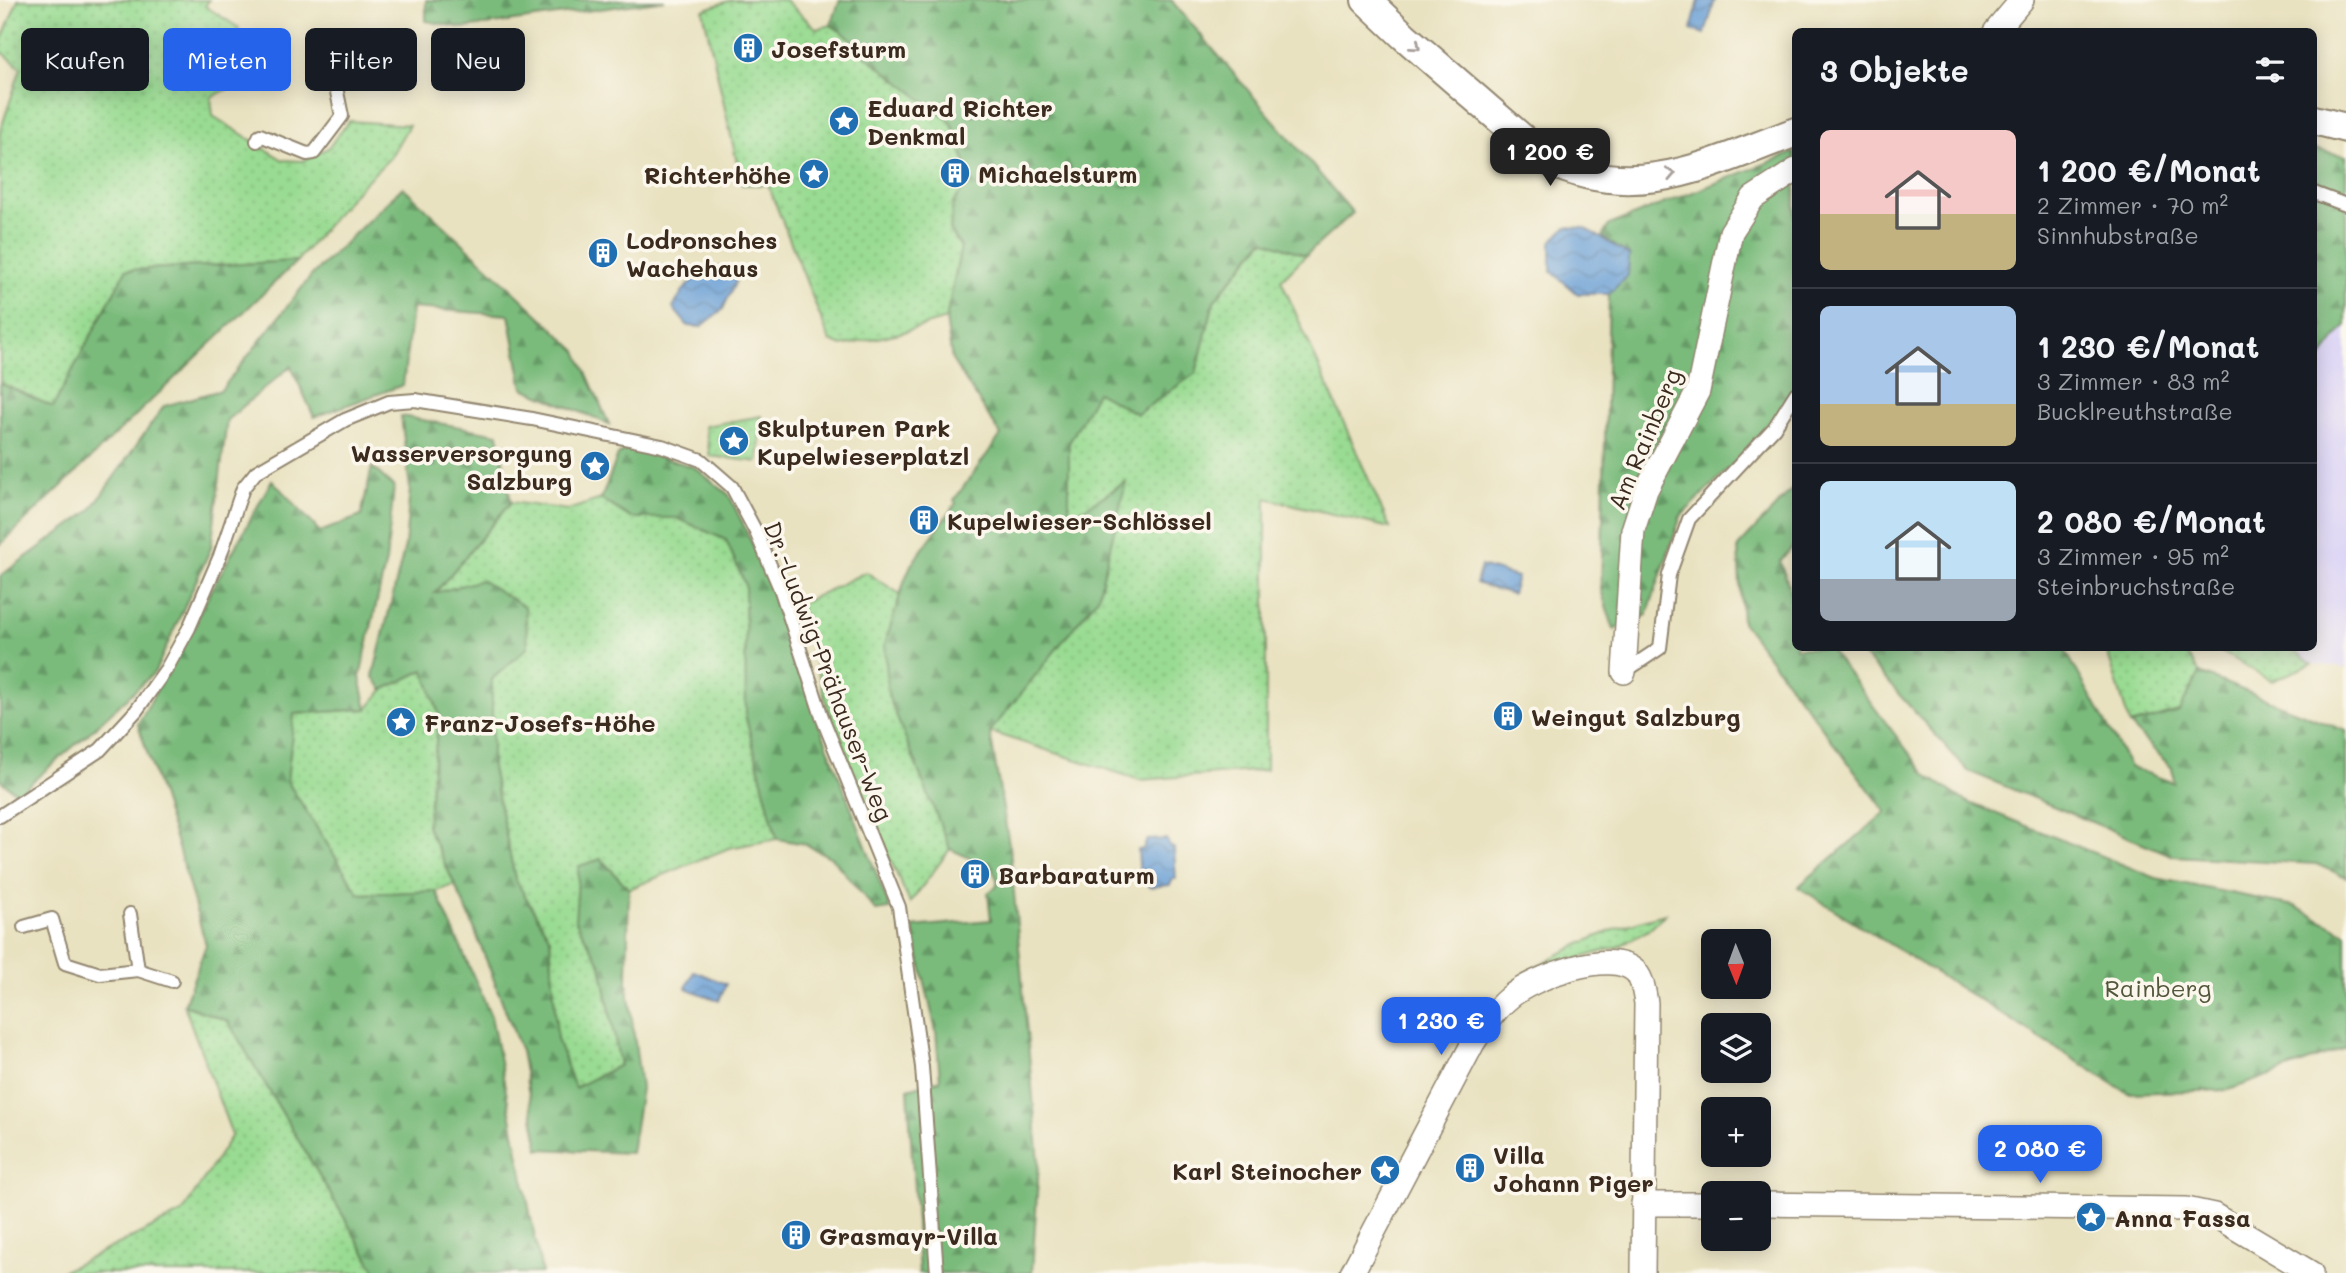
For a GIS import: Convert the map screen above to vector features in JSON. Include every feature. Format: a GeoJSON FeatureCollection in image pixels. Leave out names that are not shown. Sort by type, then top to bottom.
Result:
{"type":"FeatureCollection","features":[{"type":"Feature","properties":{"kind":"street"},"geometry":{"type":"LineString","coordinates":[[1366,0],[1547,160],[1570,171],[1628,181],[1673,175],[1792,133]]}},
{"type":"Feature","properties":{"kind":"street"},"geometry":{"type":"LineString","coordinates":[[1998,28],[2022,0]]}},
{"type":"Feature","properties":{"kind":"street"},"geometry":{"type":"LineString","coordinates":[[2317,121],[2346,128]]}},
{"type":"Feature","properties":{"kind":"street","name":"Am Rainberg"},"geometry":{"type":"LineString","coordinates":[[1624,672],[1633,530],[1646,490],[1698,391],[1731,232],[1753,198],[1792,173]]}},
{"type":"Feature","properties":{"kind":"street"},"geometry":{"type":"LineString","coordinates":[[1352,1273],[1473,1043],[1495,1011],[1529,984],[1558,971],[1580,966],[1625,965],[1635,971],[1642,982],[1646,1003],[1643,1273]]}},
{"type":"Feature","properties":{"kind":"street"},"geometry":{"type":"LineString","coordinates":[[1643,1203],[1701,1204]]}},
{"type":"Feature","properties":{"kind":"street"},"geometry":{"type":"LineString","coordinates":[[1771,1204],[2186,1209],[2214,1215],[2301,1270]]}},
{"type":"Feature","properties":{"kind":"lane"},"geometry":{"type":"LineString","coordinates":[[257,141],[260,135],[307,154],[314,153],[342,116],[337,92]]}},
{"type":"Feature","properties":{"kind":"lane"},"geometry":{"type":"LineString","coordinates":[[2317,194],[2346,205]]}},
{"type":"Feature","properties":{"kind":"lane","name":"Am Rainberg"},"geometry":{"type":"LineString","coordinates":[[1624,672],[1660,648],[1669,576],[1689,519],[1774,428],[1792,399]]}},
{"type":"Feature","properties":{"kind":"lane","name":"Dr.-Ludwig-Prähauser-Weg"},"geometry":{"type":"LineString","coordinates":[[0,817],[100,750],[136,711],[167,668],[189,628],[220,556],[243,488],[256,472],[345,420],[389,402],[415,400],[532,419],[662,446],[701,460],[732,487],[756,532],[781,591],[822,717],[899,907],[922,1067],[937,1273]]}},
{"type":"Feature","properties":{"kind":"lane"},"geometry":{"type":"LineString","coordinates":[[130,914],[138,970]]}},
{"type":"Feature","properties":{"kind":"lane"},"geometry":{"type":"LineString","coordinates":[[24,927],[52,919],[65,963],[100,974],[138,970],[172,981]]}},
{"type":"Feature","properties":{"kind":"shaded area"},"geometry":{"type":"Polygon","coordinates":[[[2346,326],[2346,668],[2312,664],[2295,651],[2317,651],[2317,365],[2346,326]]]}},
{"type":"Feature","properties":{"kind":"green space"},"geometry":{"type":"Polygon","coordinates":[[[18,0],[209,0],[205,6],[239,28],[163,28],[163,91],[224,91],[211,98],[213,116],[283,160],[303,161],[328,148],[349,121],[409,125],[390,158],[355,192],[297,261],[126,270],[53,407],[0,383],[0,132],[21,68],[0,50],[18,0]]]}},
{"type":"Feature","properties":{"kind":"green space"},"geometry":{"type":"Polygon","coordinates":[[[426,0],[665,0],[464,28],[426,21],[426,0]]]}},
{"type":"Feature","properties":{"kind":"green space"},"geometry":{"type":"Polygon","coordinates":[[[731,0],[785,0],[817,29],[831,25],[865,47],[862,53],[951,121],[965,161],[968,182],[953,203],[950,231],[961,247],[946,319],[842,346],[830,341],[768,185],[742,185],[703,10],[731,0]]]}},
{"type":"Feature","properties":{"kind":"green space"},"geometry":{"type":"Polygon","coordinates":[[[840,0],[1171,0],[1353,213],[1306,255],[1263,240],[1214,301],[1196,373],[1137,414],[1097,392],[1069,443],[1069,518],[1126,482],[1098,597],[990,732],[1010,850],[1039,1162],[1032,1273],[919,1273],[908,1089],[940,1080],[936,1031],[912,927],[991,920],[988,893],[997,886],[997,879],[992,868],[950,849],[888,695],[885,644],[911,565],[1001,435],[952,360],[946,319],[961,247],[950,231],[953,203],[968,182],[965,161],[951,122],[862,53],[864,47],[831,25],[840,0]]]}},
{"type":"Feature","properties":{"kind":"green space"},"geometry":{"type":"Polygon","coordinates":[[[2317,150],[2346,156],[2346,325],[2317,364],[2317,150]]]}},
{"type":"Feature","properties":{"kind":"green space"},"geometry":{"type":"Polygon","coordinates":[[[1792,153],[1792,395],[1772,426],[1681,516],[1647,615],[1614,630],[1601,590],[1609,294],[1628,275],[1629,255],[1602,237],[1609,225],[1792,153]]]}},
{"type":"Feature","properties":{"kind":"green space"},"geometry":{"type":"Polygon","coordinates":[[[403,187],[577,351],[609,424],[523,388],[509,315],[412,308],[403,385],[314,417],[291,366],[227,420],[211,548],[155,672],[18,794],[0,780],[0,576],[90,511],[164,406],[221,390],[312,275],[403,187]]]}},
{"type":"Feature","properties":{"kind":"green space"},"geometry":{"type":"Polygon","coordinates":[[[1264,240],[1306,255],[1281,280],[1390,528],[1266,498],[1266,770],[1140,780],[990,732],[1098,597],[1125,482],[1068,519],[1069,443],[1097,391],[1137,414],[1196,373],[1214,301],[1264,240]]]}},
{"type":"Feature","properties":{"kind":"green space"},"geometry":{"type":"Polygon","coordinates":[[[297,261],[0,545],[0,383],[53,407],[126,270],[297,261]]]}},
{"type":"Feature","properties":{"kind":"green space"},"geometry":{"type":"Polygon","coordinates":[[[401,416],[498,434],[511,502],[435,593],[481,580],[525,607],[528,647],[492,679],[492,768],[515,879],[550,938],[557,1039],[575,1088],[620,1065],[601,965],[575,920],[579,866],[601,859],[629,889],[627,981],[641,1088],[631,1153],[539,1149],[521,1051],[469,915],[427,826],[439,714],[424,670],[383,690],[373,676],[405,546],[410,488],[401,416]]]}},
{"type":"Feature","properties":{"kind":"green space","name":"Skulpturen Park Kupelwieserplatzl"},"geometry":{"type":"Polygon","coordinates":[[[762,416],[758,462],[710,456],[705,426],[762,416]]]}},
{"type":"Feature","properties":{"kind":"green space"},"geometry":{"type":"Polygon","coordinates":[[[630,448],[694,467],[729,495],[773,587],[819,724],[890,909],[876,911],[832,858],[805,844],[777,839],[746,718],[745,584],[726,540],[677,518],[631,518],[601,499],[618,455],[630,448]]]}},
{"type":"Feature","properties":{"kind":"green space"},"geometry":{"type":"Polygon","coordinates":[[[372,467],[394,487],[386,561],[360,677],[367,709],[294,714],[287,781],[359,894],[436,891],[491,1016],[542,1273],[377,1273],[228,1021],[184,1005],[206,945],[138,724],[272,480],[320,532],[361,516],[372,467]]]}},
{"type":"Feature","properties":{"kind":"green space","name":"Rainberg"},"geometry":{"type":"Polygon","coordinates":[[[1792,489],[1792,548],[1780,561],[1792,595],[1792,651],[1831,651],[1926,775],[1965,801],[2156,878],[2294,906],[2346,933],[2346,1048],[2229,1090],[2128,1093],[1798,887],[1886,812],[1742,622],[1738,547],[1792,489]]]}},
{"type":"Feature","properties":{"kind":"green space"},"geometry":{"type":"Polygon","coordinates":[[[601,499],[631,518],[677,518],[726,540],[745,584],[746,718],[777,839],[729,848],[629,889],[601,859],[575,920],[601,965],[620,1065],[574,1088],[557,1039],[550,938],[515,879],[492,768],[492,679],[528,647],[434,594],[511,502],[568,510],[601,499]]]}},
{"type":"Feature","properties":{"kind":"green space"},"geometry":{"type":"Polygon","coordinates":[[[866,572],[900,594],[888,695],[950,849],[910,903],[837,744],[800,604],[866,572]]]}},
{"type":"Feature","properties":{"kind":"green space"},"geometry":{"type":"Polygon","coordinates":[[[1860,651],[2066,651],[2130,767],[2174,783],[2172,768],[2130,725],[2179,711],[2200,673],[2346,731],[2346,877],[2316,864],[2174,856],[1968,771],[1860,651]]]}},
{"type":"Feature","properties":{"kind":"green space"},"geometry":{"type":"Polygon","coordinates":[[[2107,651],[2184,651],[2200,673],[2179,711],[2130,725],[2107,651]]]}},
{"type":"Feature","properties":{"kind":"green space"},"geometry":{"type":"Polygon","coordinates":[[[2220,651],[2295,651],[2312,664],[2272,681],[2220,651]]]}},
{"type":"Feature","properties":{"kind":"green space"},"geometry":{"type":"Polygon","coordinates":[[[424,670],[439,714],[427,826],[455,885],[436,891],[359,894],[287,781],[294,714],[367,709],[383,690],[424,670]]]}},
{"type":"Feature","properties":{"kind":"green space"},"geometry":{"type":"Polygon","coordinates":[[[1665,914],[1647,931],[1618,947],[1524,974],[1592,939],[1665,914]]]}},
{"type":"Feature","properties":{"kind":"green space"},"geometry":{"type":"Polygon","coordinates":[[[184,1005],[228,1021],[377,1273],[59,1273],[182,1213],[232,1135],[184,1005]]]}},
{"type":"Feature","properties":{"kind":"water"},"geometry":{"type":"Polygon","coordinates":[[[1699,0],[1715,0],[1705,34],[1691,30],[1699,0]]]}},
{"type":"Feature","properties":{"kind":"water"},"geometry":{"type":"Polygon","coordinates":[[[1566,227],[1585,228],[1629,255],[1628,275],[1609,294],[1578,294],[1551,271],[1551,242],[1566,227]]]}},
{"type":"Feature","properties":{"kind":"water"},"geometry":{"type":"Polygon","coordinates":[[[731,267],[736,281],[723,309],[701,327],[688,326],[673,308],[682,292],[703,269],[731,267]]]}},
{"type":"Feature","properties":{"kind":"water"},"geometry":{"type":"Polygon","coordinates":[[[1481,566],[1517,577],[1512,594],[1476,583],[1481,566]]]}},
{"type":"Feature","properties":{"kind":"water"},"geometry":{"type":"Polygon","coordinates":[[[1166,839],[1170,847],[1174,848],[1176,879],[1173,879],[1170,885],[1149,887],[1145,881],[1140,881],[1138,850],[1143,849],[1147,840],[1166,839]]]}},
{"type":"Feature","properties":{"kind":"water"},"geometry":{"type":"Polygon","coordinates":[[[694,971],[726,984],[719,1001],[686,988],[694,971]]]}},
{"type":"Feature","properties":{"kind":"place","name":"Josefsturm"},"geometry":{"type":"Point","coordinates":[748,48]}},
{"type":"Feature","properties":{"kind":"place","name":"Eduard Richter Denkmal"},"geometry":{"type":"Point","coordinates":[844,121]}},
{"type":"Feature","properties":{"kind":"place","name":"Michaelsturm"},"geometry":{"type":"Point","coordinates":[955,173]}},
{"type":"Feature","properties":{"kind":"place","name":"Richterhöhe"},"geometry":{"type":"Point","coordinates":[814,174]}},
{"type":"Feature","properties":{"kind":"place","name":"Lodronsches Wachehaus"},"geometry":{"type":"Point","coordinates":[603,253]}},
{"type":"Feature","properties":{"kind":"place","name":"Skulpturen Park Kupelwieserplatzl"},"geometry":{"type":"Point","coordinates":[734,441]}},
{"type":"Feature","properties":{"kind":"place","name":"Wasserversorgung Salzburg"},"geometry":{"type":"Point","coordinates":[595,466]}},
{"type":"Feature","properties":{"kind":"place","name":"Kupelwieser-Schlössel"},"geometry":{"type":"Point","coordinates":[924,520]}},
{"type":"Feature","properties":{"kind":"place","name":"Weingut Salzburg"},"geometry":{"type":"Point","coordinates":[1508,716]}},
{"type":"Feature","properties":{"kind":"place","name":"Franz-Josefs-Höhe"},"geometry":{"type":"Point","coordinates":[401,722]}},
{"type":"Feature","properties":{"kind":"place","name":"Barbaraturm"},"geometry":{"type":"Point","coordinates":[975,874]}},
{"type":"Feature","properties":{"kind":"place","name":"Villa Johann Piger"},"geometry":{"type":"Point","coordinates":[1470,1168]}},
{"type":"Feature","properties":{"kind":"place","name":"Karl Steinocher"},"geometry":{"type":"Point","coordinates":[1385,1170]}},
{"type":"Feature","properties":{"kind":"place","name":"Anna Fassa"},"geometry":{"type":"Point","coordinates":[2091,1217]}},
{"type":"Feature","properties":{"kind":"place","name":"Grasmayr-Villa"},"geometry":{"type":"Point","coordinates":[796,1235]}}]}
